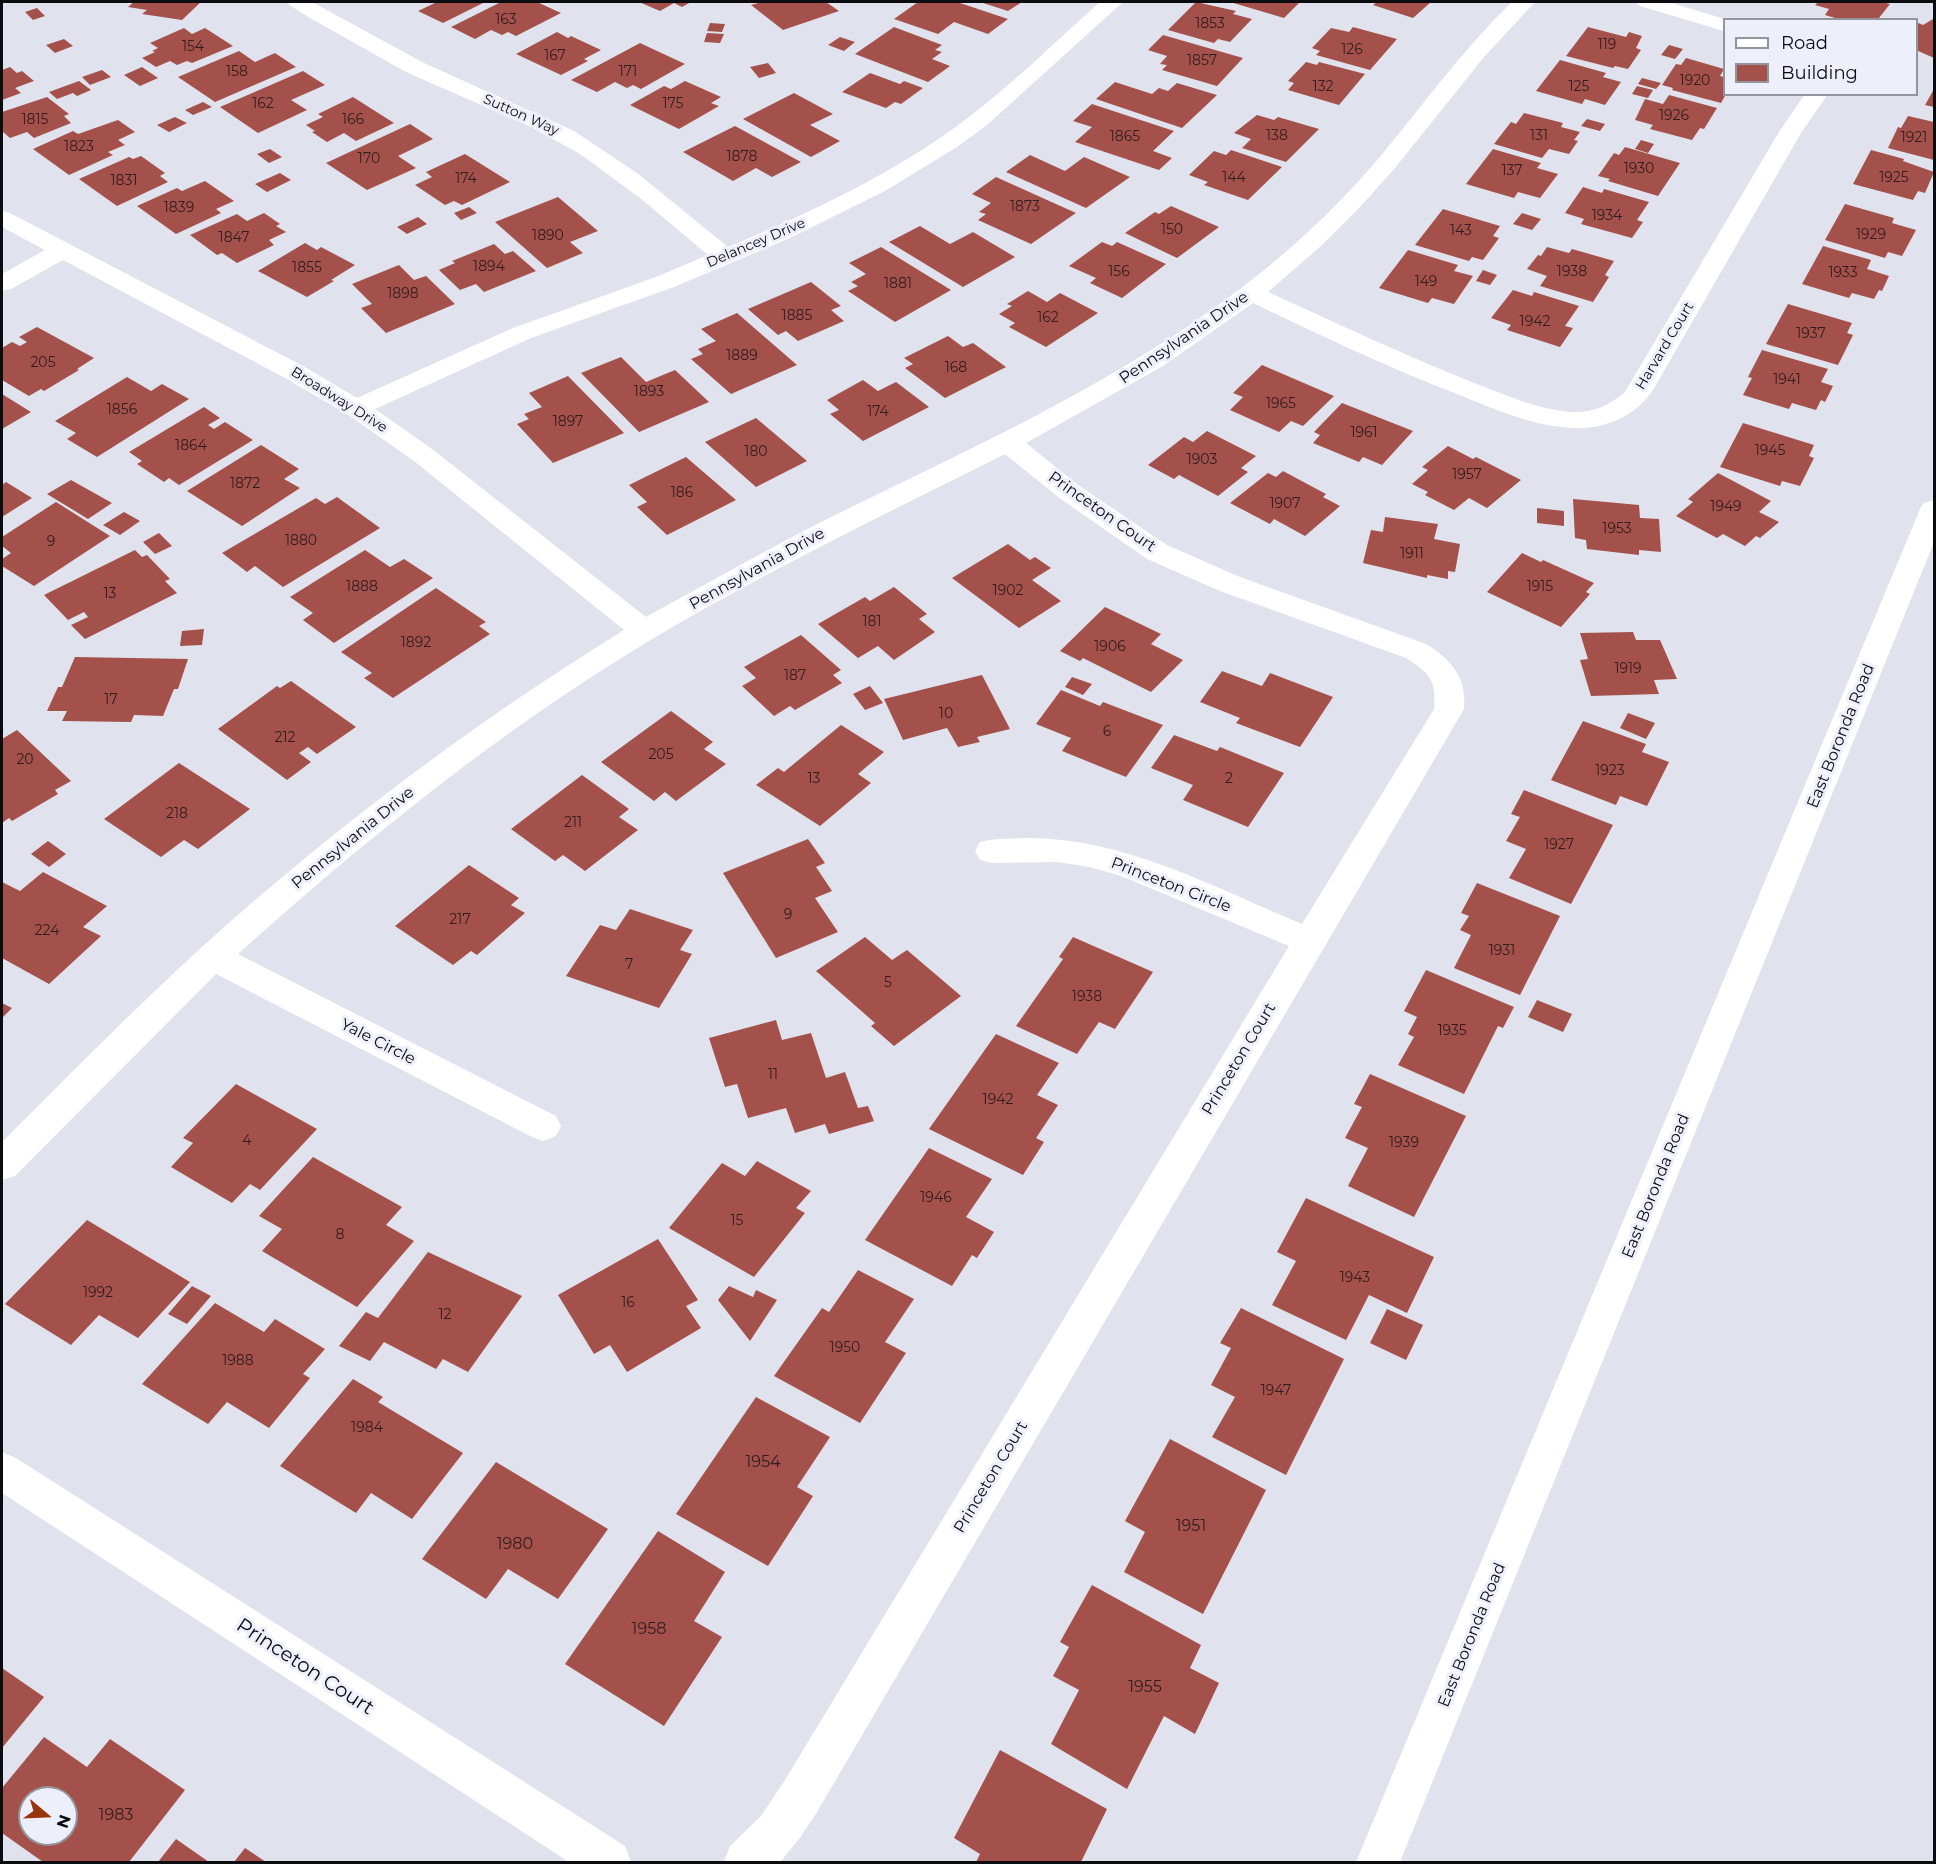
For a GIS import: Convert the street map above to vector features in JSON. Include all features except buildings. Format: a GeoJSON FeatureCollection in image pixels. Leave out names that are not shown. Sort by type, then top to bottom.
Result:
{"type":"FeatureCollection","features":[{"type":"Feature","properties":{"kind":"street","name":"Sutton Way"},"geometry":{"type":"LineString","coordinates":[[298,2],[366,42],[417,68],[531,119],[591,151],[660,201],[725,257]]}},
{"type":"Feature","properties":{"kind":"street","name":"Delancey Drive"},"geometry":{"type":"LineString","coordinates":[[356,408],[522,333],[665,282],[841,206],[911,167],[949,142],[1012,93],[1112,2]]}},
{"type":"Feature","properties":{"kind":"street","name":"Pennsylvania Drive"},"geometry":{"type":"LineString","coordinates":[[2,1165],[213,957],[285,893],[422,782],[512,717],[645,631],[832,528],[1009,443],[1148,365],[1251,293],[1310,244],[1343,211],[1405,141],[1483,42],[1524,2]]}},
{"type":"Feature","properties":{"kind":"street"},"geometry":{"type":"LineString","coordinates":[[1647,2],[1723,24]]}},
{"type":"Feature","properties":{"kind":"street","name":"Harvard Court"},"geometry":{"type":"LineString","coordinates":[[1251,293],[1366,347],[1485,396],[1560,419],[1600,417],[1622,408],[1640,390],[1790,132],[1816,96]]}},
{"type":"Feature","properties":{"kind":"street","name":"Broadway Drive"},"geometry":{"type":"LineString","coordinates":[[2,218],[294,372],[356,408],[440,468],[645,631]]}},
{"type":"Feature","properties":{"kind":"street"},"geometry":{"type":"LineString","coordinates":[[2,284],[61,251]]}},
{"type":"Feature","properties":{"kind":"street","name":"Princeton Court"},"geometry":{"type":"LineString","coordinates":[[746,1863],[760,1852],[783,1825],[801,1796],[1449,709],[1450,684],[1442,670],[1416,651],[1230,584],[1157,552],[1068,491],[1009,443]]}},
{"type":"Feature","properties":{"kind":"street","name":"East Boronda Road"},"geometry":{"type":"LineString","coordinates":[[1378,1863],[1935,509]]}},
{"type":"Feature","properties":{"kind":"street","name":"Princeton Circle"},"geometry":{"type":"LineString","coordinates":[[991,851],[1057,850],[1100,858],[1130,867],[1309,941]]}},
{"type":"Feature","properties":{"kind":"street","name":"Yale Circle"},"geometry":{"type":"LineString","coordinates":[[213,957],[543,1126]]}},
{"type":"Feature","properties":{"kind":"street","name":"Princeton Court"},"geometry":{"type":"LineString","coordinates":[[2,1471],[609,1863]]}}]}
